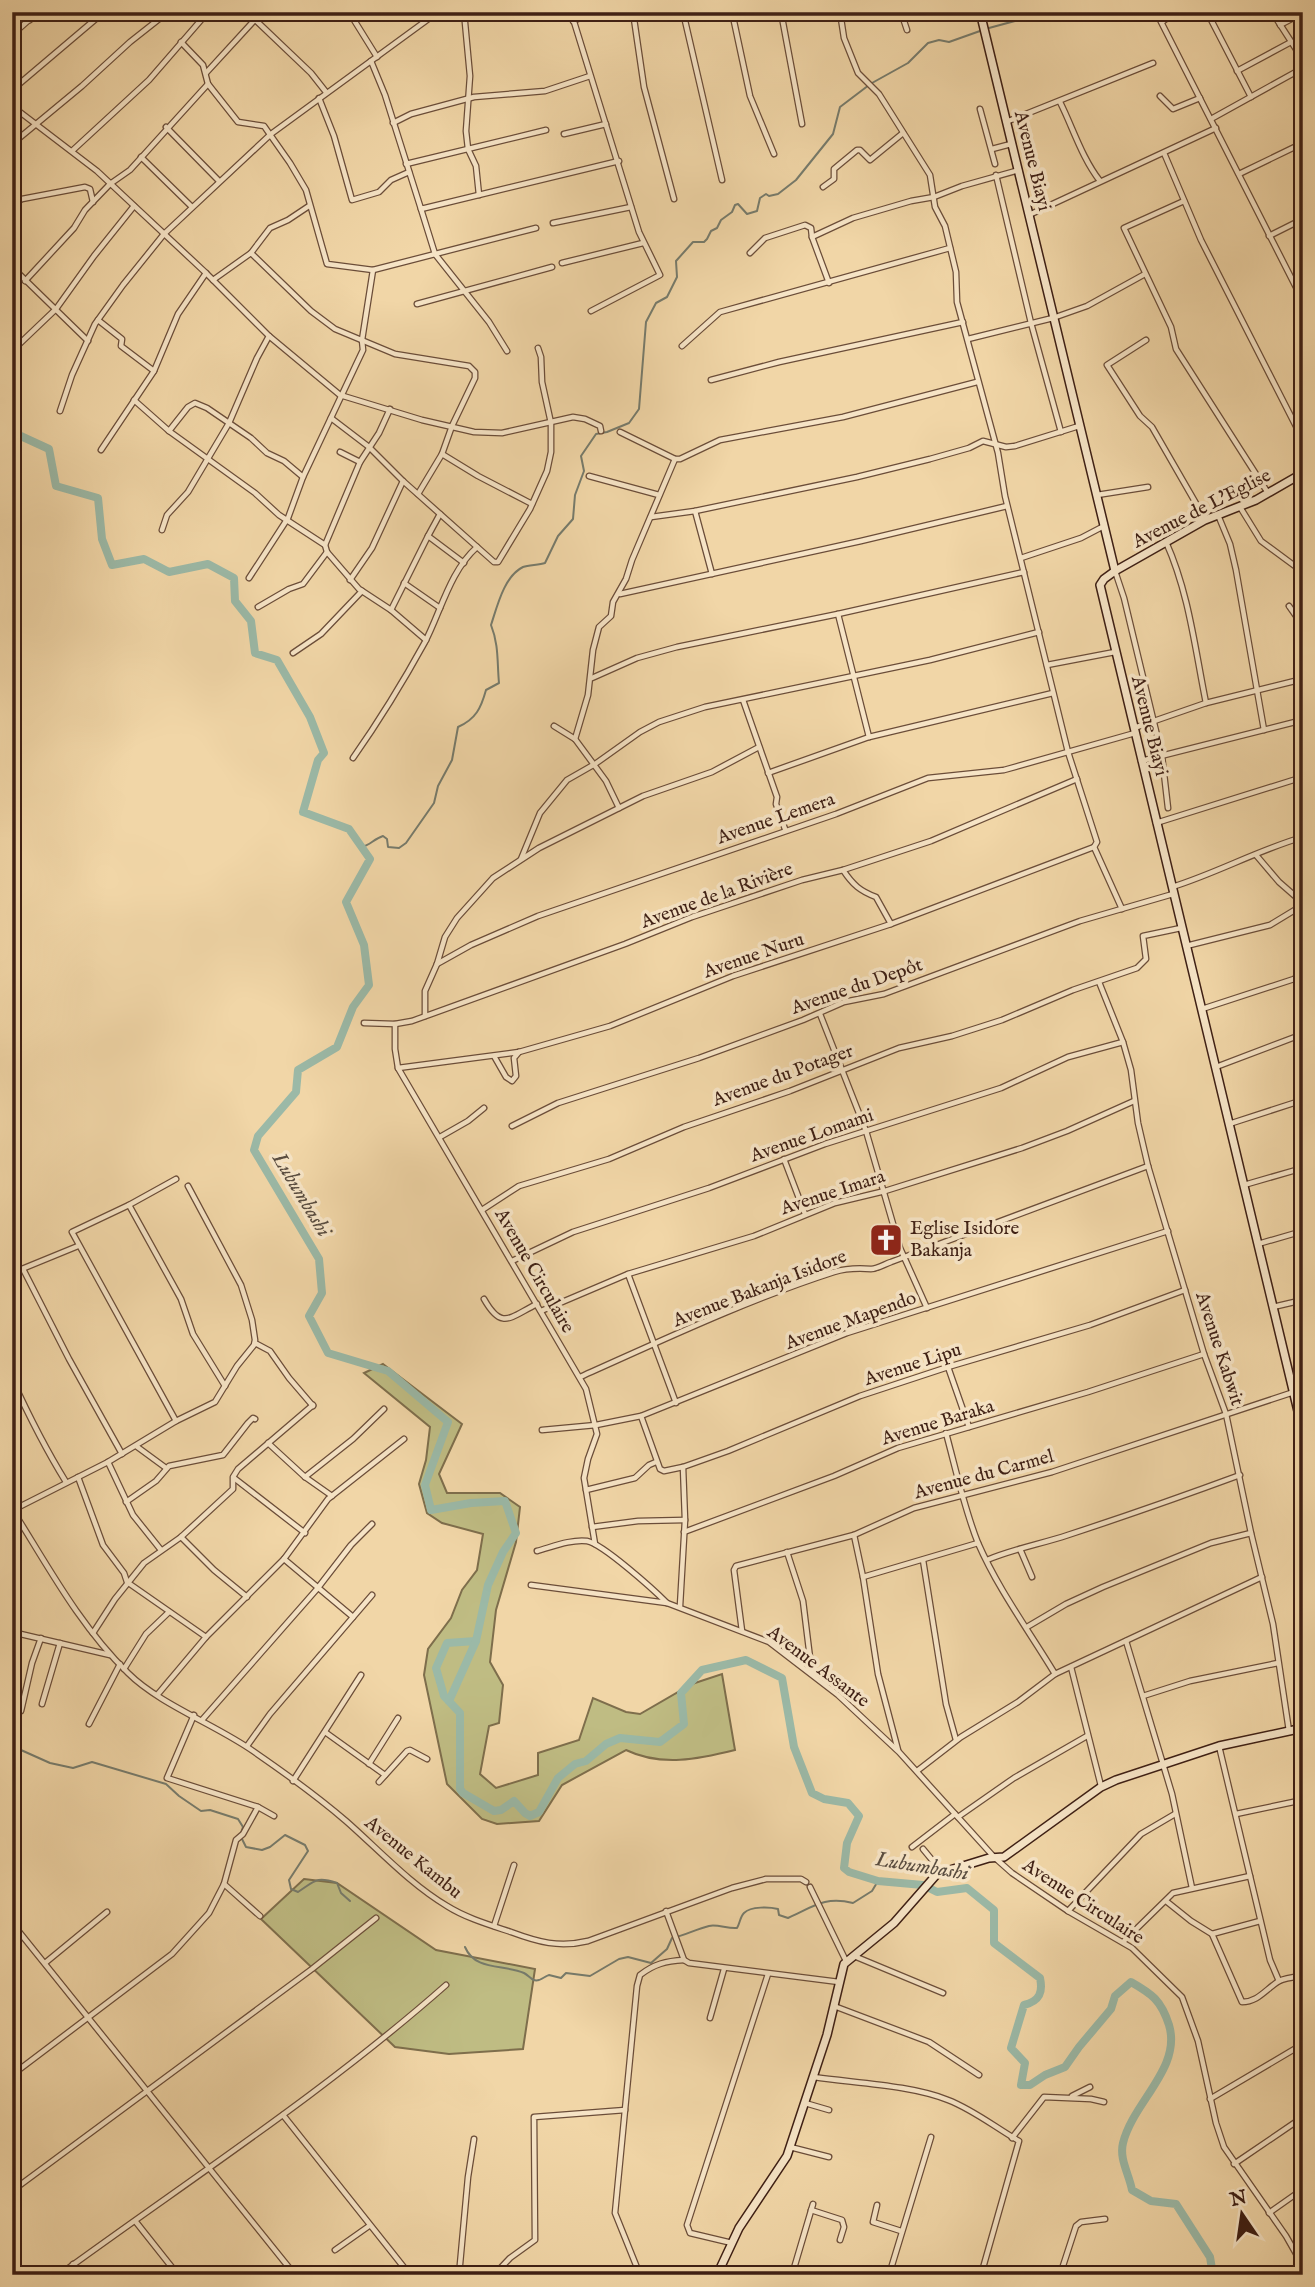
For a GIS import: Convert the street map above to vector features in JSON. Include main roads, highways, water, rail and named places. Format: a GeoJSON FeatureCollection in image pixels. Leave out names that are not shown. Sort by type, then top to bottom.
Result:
{"type":"FeatureCollection","features":[{"type":"Feature","properties":{"kind":"waterway"},"geometry":{"type":"LineString","coordinates":[[989,28],[1048,12]]}},
{"type":"Feature","properties":{"kind":"waterway"},"geometry":{"type":"LineString","coordinates":[[872,83],[908,63],[928,43],[939,40],[949,42],[980,31]]}},
{"type":"Feature","properties":{"kind":"waterway"},"geometry":{"type":"LineString","coordinates":[[362,847],[383,836],[387,839],[388,847],[399,848],[406,843],[434,803],[438,786],[452,760],[458,727],[477,712],[486,690],[499,683],[497,647],[491,625],[502,593],[516,571],[545,563],[558,536],[573,519],[575,495],[584,471],[581,456],[596,434],[629,423],[639,409],[646,322],[656,303],[667,297],[677,277],[676,261],[693,242],[704,242],[721,220],[732,212],[735,205],[738,204],[747,214],[757,211],[760,198],[766,194],[778,194],[796,180],[833,134],[840,107],[869,85]]}},
{"type":"Feature","properties":{"kind":"waterway","name":"Lubumbashi"},"geometry":{"type":"LineString","coordinates":[[12,432],[49,449],[56,486],[98,498],[102,539],[112,565],[144,559],[169,572],[208,564],[234,578],[235,601],[251,621],[255,653],[277,660],[310,717],[324,753],[318,760],[303,812],[349,829],[370,859],[346,902],[364,945],[369,985],[353,1007],[337,1047],[298,1070],[296,1092],[258,1136],[254,1150],[319,1259],[322,1293],[309,1316],[328,1353],[388,1371],[448,1422],[425,1485],[431,1510],[471,1503],[505,1501],[516,1533],[503,1552],[488,1585],[476,1641],[447,1643],[436,1668],[444,1696],[460,1713],[460,1789],[494,1811],[501,1810],[514,1801],[530,1816],[539,1812],[558,1778],[575,1764],[586,1761],[606,1744],[620,1738],[660,1742],[684,1724],[681,1693],[702,1670],[746,1660],[782,1678],[794,1747],[812,1793],[824,1799],[848,1803],[859,1816],[847,1843],[844,1868],[878,1881],[923,1885],[937,1892],[967,1888],[994,1910],[994,1943],[1040,1978],[1039,1995],[1034,2001],[1024,2005],[1011,2048],[1025,2063],[1021,2085],[1030,2085],[1065,2067],[1111,2009],[1115,1996],[1131,1982],[1150,1994],[1159,2004],[1169,2025],[1169,2056],[1155,2085],[1128,2128],[1122,2149],[1123,2161],[1132,2190],[1151,2201],[1176,2204],[1210,2257],[1213,2275]]}},
{"type":"Feature","properties":{"kind":"waterway","name":"Lubumbashi"},"geometry":{"type":"LineString","coordinates":[[449,1701],[476,1641]]}},
{"type":"Feature","properties":{"kind":"waterway"},"geometry":{"type":"LineString","coordinates":[[12,1746],[50,1763],[73,1768],[92,1762],[166,1784],[201,1811],[210,1810],[238,1819],[243,1827],[241,1833]]}},
{"type":"Feature","properties":{"kind":"waterway"},"geometry":{"type":"LineString","coordinates":[[242,1839],[246,1847],[262,1850],[285,1835],[305,1845],[308,1851],[289,1880],[291,1889],[298,1892],[316,1881],[330,1881],[337,1883],[341,1893],[350,1901]]}},
{"type":"Feature","properties":{"kind":"waterway"},"geometry":{"type":"LineString","coordinates":[[465,1947],[475,1960],[490,1966],[516,1970],[535,1980],[549,1975],[561,1978],[566,1973],[590,1976],[619,1959],[628,1957],[651,1963],[667,1949],[672,1938],[704,1927],[737,1928],[743,1915],[751,1909],[778,1909],[779,1915],[788,1918],[826,1902],[853,1903],[872,1891],[878,1881]]}},
{"type":"Feature","properties":{"kind":"place","name":"Eglise Isidore Bakanja"},"geometry":{"type":"Point","coordinates":[886,1240]}}]}
